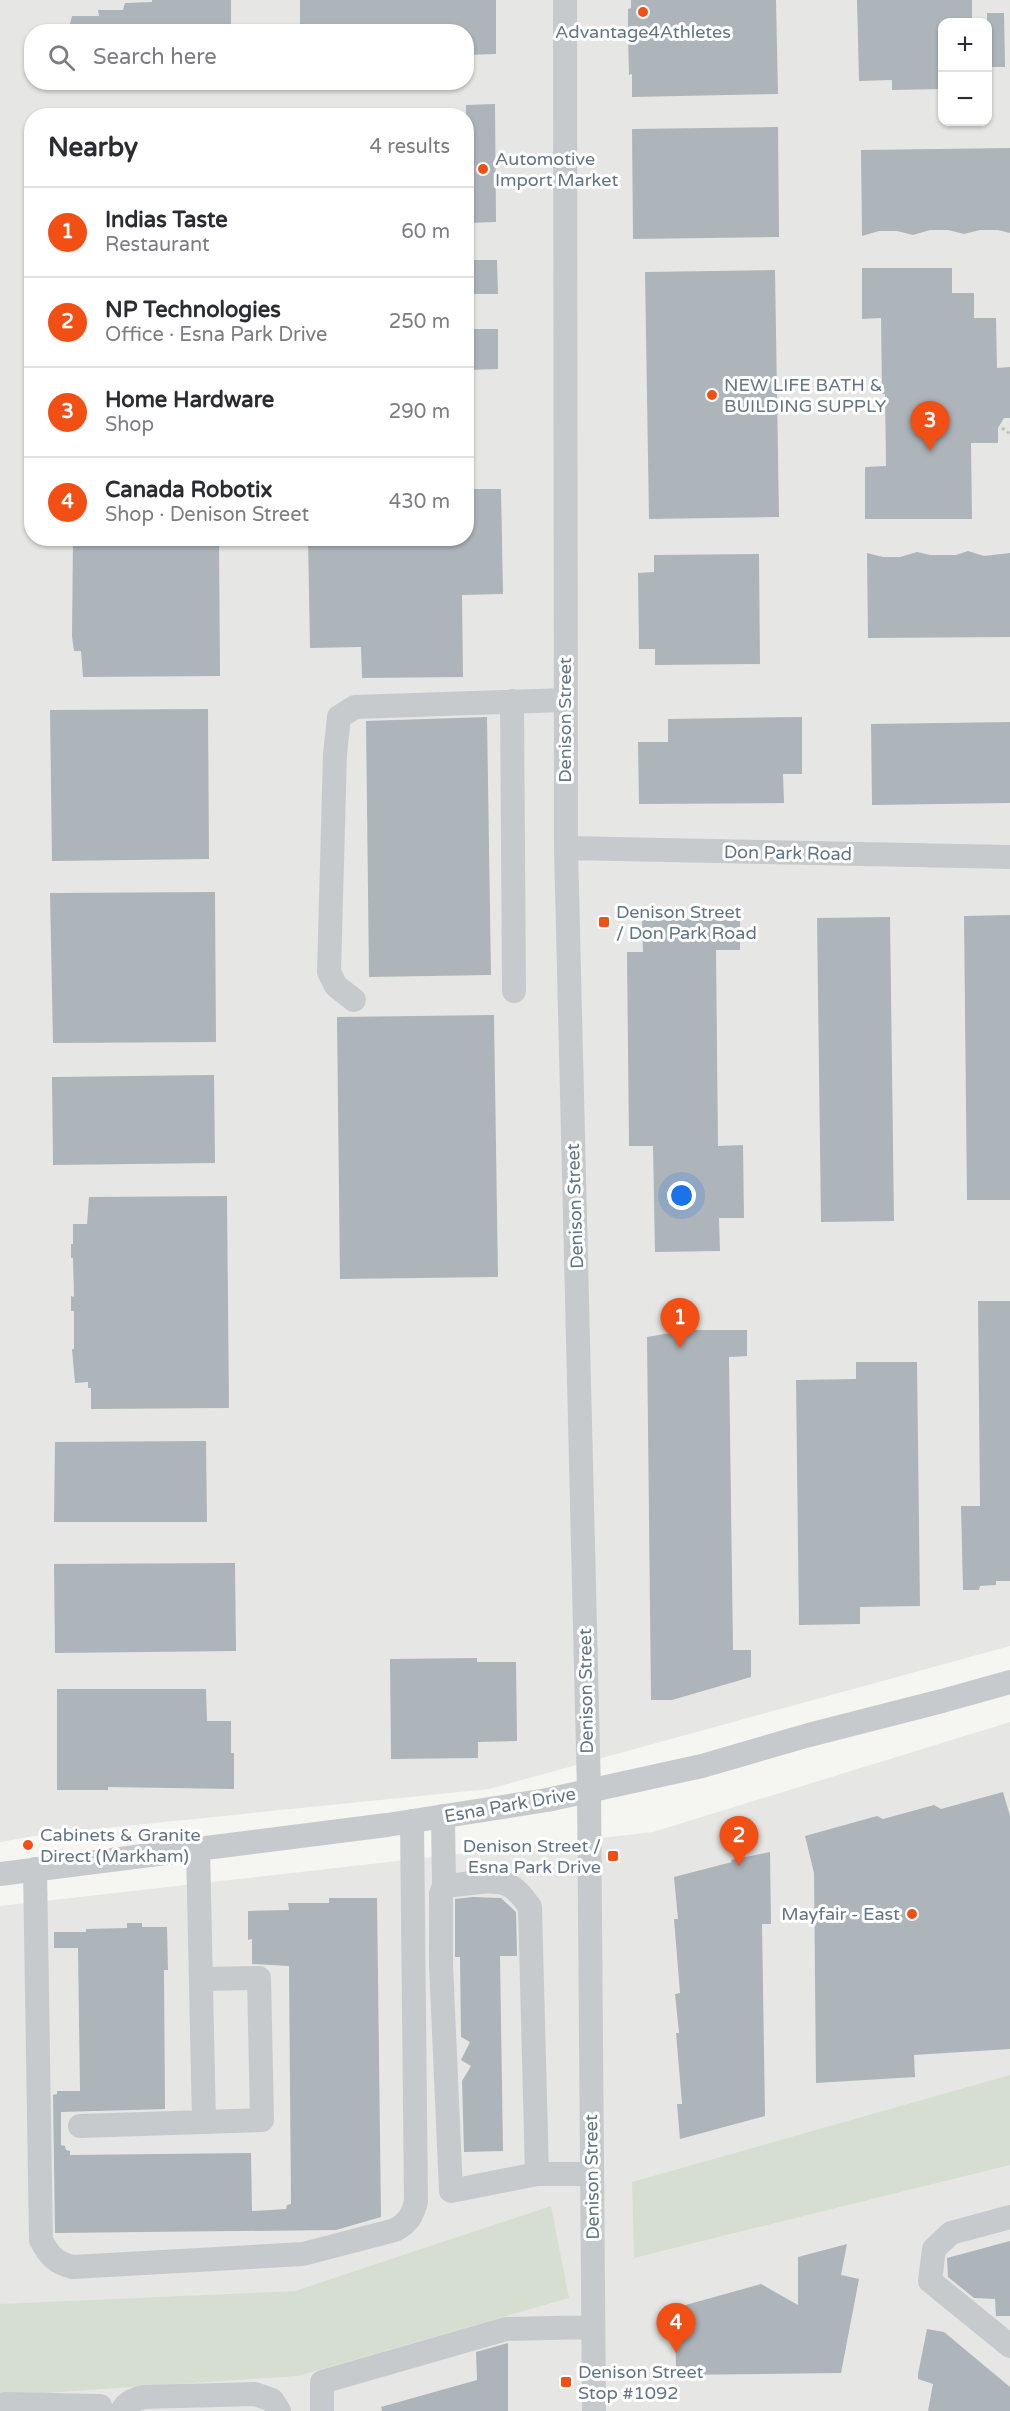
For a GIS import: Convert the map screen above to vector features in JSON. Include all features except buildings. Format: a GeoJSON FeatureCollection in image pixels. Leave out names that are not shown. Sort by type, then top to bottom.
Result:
{"type":"FeatureCollection","features":[{"type":"Feature","properties":{"kind":"street","name":"Denison Street"},"geometry":{"type":"LineString","coordinates":[[565,0],[566,848],[589,1791],[594,2411]]}},
{"type":"Feature","properties":{"kind":"street"},"geometry":{"type":"LineString","coordinates":[[354,1000],[336,986],[329,972],[335,754],[339,717],[355,707],[565,700]]}},
{"type":"Feature","properties":{"kind":"street"},"geometry":{"type":"LineString","coordinates":[[512,701],[514,991]]}},
{"type":"Feature","properties":{"kind":"street","name":"Don Park Road"},"geometry":{"type":"LineString","coordinates":[[566,848],[1010,857]]}},
{"type":"Feature","properties":{"kind":"street","name":"Esna Park Drive"},"geometry":{"type":"LineString","coordinates":[[0,1874],[412,1821],[547,1800],[702,1766],[808,1735],[1010,1682]]}},
{"type":"Feature","properties":{"kind":"street"},"geometry":{"type":"LineString","coordinates":[[443,1816],[444,1886],[441,1894],[441,1965],[451,2191],[537,2175],[592,2174]]}},
{"type":"Feature","properties":{"kind":"street"},"geometry":{"type":"LineString","coordinates":[[35,1869],[41,2240],[48,2254],[59,2264],[74,2267],[303,2254],[394,2230],[405,2225],[413,2214],[416,2201],[412,1821]]}},
{"type":"Feature","properties":{"kind":"street"},"geometry":{"type":"LineString","coordinates":[[198,1848],[204,2122]]}},
{"type":"Feature","properties":{"kind":"street"},"geometry":{"type":"LineString","coordinates":[[444,1886],[507,1884],[518,1892],[530,1907],[537,2175]]}},
{"type":"Feature","properties":{"kind":"street"},"geometry":{"type":"LineString","coordinates":[[80,2126],[262,2120],[259,1978],[201,1979]]}},
{"type":"Feature","properties":{"kind":"street"},"geometry":{"type":"LineString","coordinates":[[1010,2217],[951,2233],[934,2249],[930,2281],[1010,2346]]}},
{"type":"Feature","properties":{"kind":"street"},"geometry":{"type":"LineString","coordinates":[[322,2411],[322,2382],[506,2329],[593,2327]]}},
{"type":"Feature","properties":{"kind":"street"},"geometry":{"type":"LineString","coordinates":[[122,2411],[125,2405],[132,2400],[144,2397],[255,2394],[272,2400],[279,2411]]}},
{"type":"Feature","properties":{"kind":"street"},"geometry":{"type":"LineString","coordinates":[[5,2411],[5,2404],[100,2406],[100,2411]]}},
{"type":"Feature","properties":{"kind":"path"},"geometry":{"type":"LineString","coordinates":[[1002,428],[1010,434]]}},
{"type":"Feature","properties":{"kind":"shaded area"},"geometry":{"type":"Polygon","coordinates":[[[0,0],[1010,0],[1010,1646],[489,1789],[46,1834],[0,1842],[0,0]]]}},
{"type":"Feature","properties":{"kind":"shaded area"},"geometry":{"type":"Polygon","coordinates":[[[1010,1722],[1010,2411],[0,2411],[0,1906],[653,1832],[1010,1722]]]}},
{"type":"Feature","properties":{"kind":"shaded area"},"geometry":{"type":"Polygon","coordinates":[[[1010,2075],[1010,2165],[634,2258],[632,2182],[1010,2075]]]}},
{"type":"Feature","properties":{"kind":"shaded area"},"geometry":{"type":"Polygon","coordinates":[[[551,2206],[569,2298],[298,2376],[0,2396],[0,2304],[295,2291],[551,2206]]]}},
{"type":"Feature","properties":{"kind":"place","name":"Advantage4Athletes"},"geometry":{"type":"Point","coordinates":[643,12]}},
{"type":"Feature","properties":{"kind":"place","name":"Automotive Import Market"},"geometry":{"type":"Point","coordinates":[483,169]}},
{"type":"Feature","properties":{"kind":"place","name":"NEW LIFE BATH & BUILDING SUPPLY"},"geometry":{"type":"Point","coordinates":[712,395]}},
{"type":"Feature","properties":{"kind":"place","name":"Home Hardware"},"geometry":{"type":"Point","coordinates":[930,451]}},
{"type":"Feature","properties":{"kind":"place","name":"Denison Street / Don Park Road"},"geometry":{"type":"Point","coordinates":[604,922]}},
{"type":"Feature","properties":{"kind":"place","name":"Indias Taste"},"geometry":{"type":"Point","coordinates":[680,1348]}},
{"type":"Feature","properties":{"kind":"place","name":"Cabinets & Granite Direct (Markham)"},"geometry":{"type":"Point","coordinates":[28,1845]}},
{"type":"Feature","properties":{"kind":"place","name":"Denison Street / Esna Park Drive"},"geometry":{"type":"Point","coordinates":[613,1856]}},
{"type":"Feature","properties":{"kind":"place","name":"NP Technologies"},"geometry":{"type":"Point","coordinates":[739,1866]}},
{"type":"Feature","properties":{"kind":"place","name":"Mayfair - East"},"geometry":{"type":"Point","coordinates":[912,1914]}},
{"type":"Feature","properties":{"kind":"place","name":"Canada Robotix"},"geometry":{"type":"Point","coordinates":[676,2353]}},
{"type":"Feature","properties":{"kind":"place","name":"Denison Street Stop #1092"},"geometry":{"type":"Point","coordinates":[566,2382]}}]}
